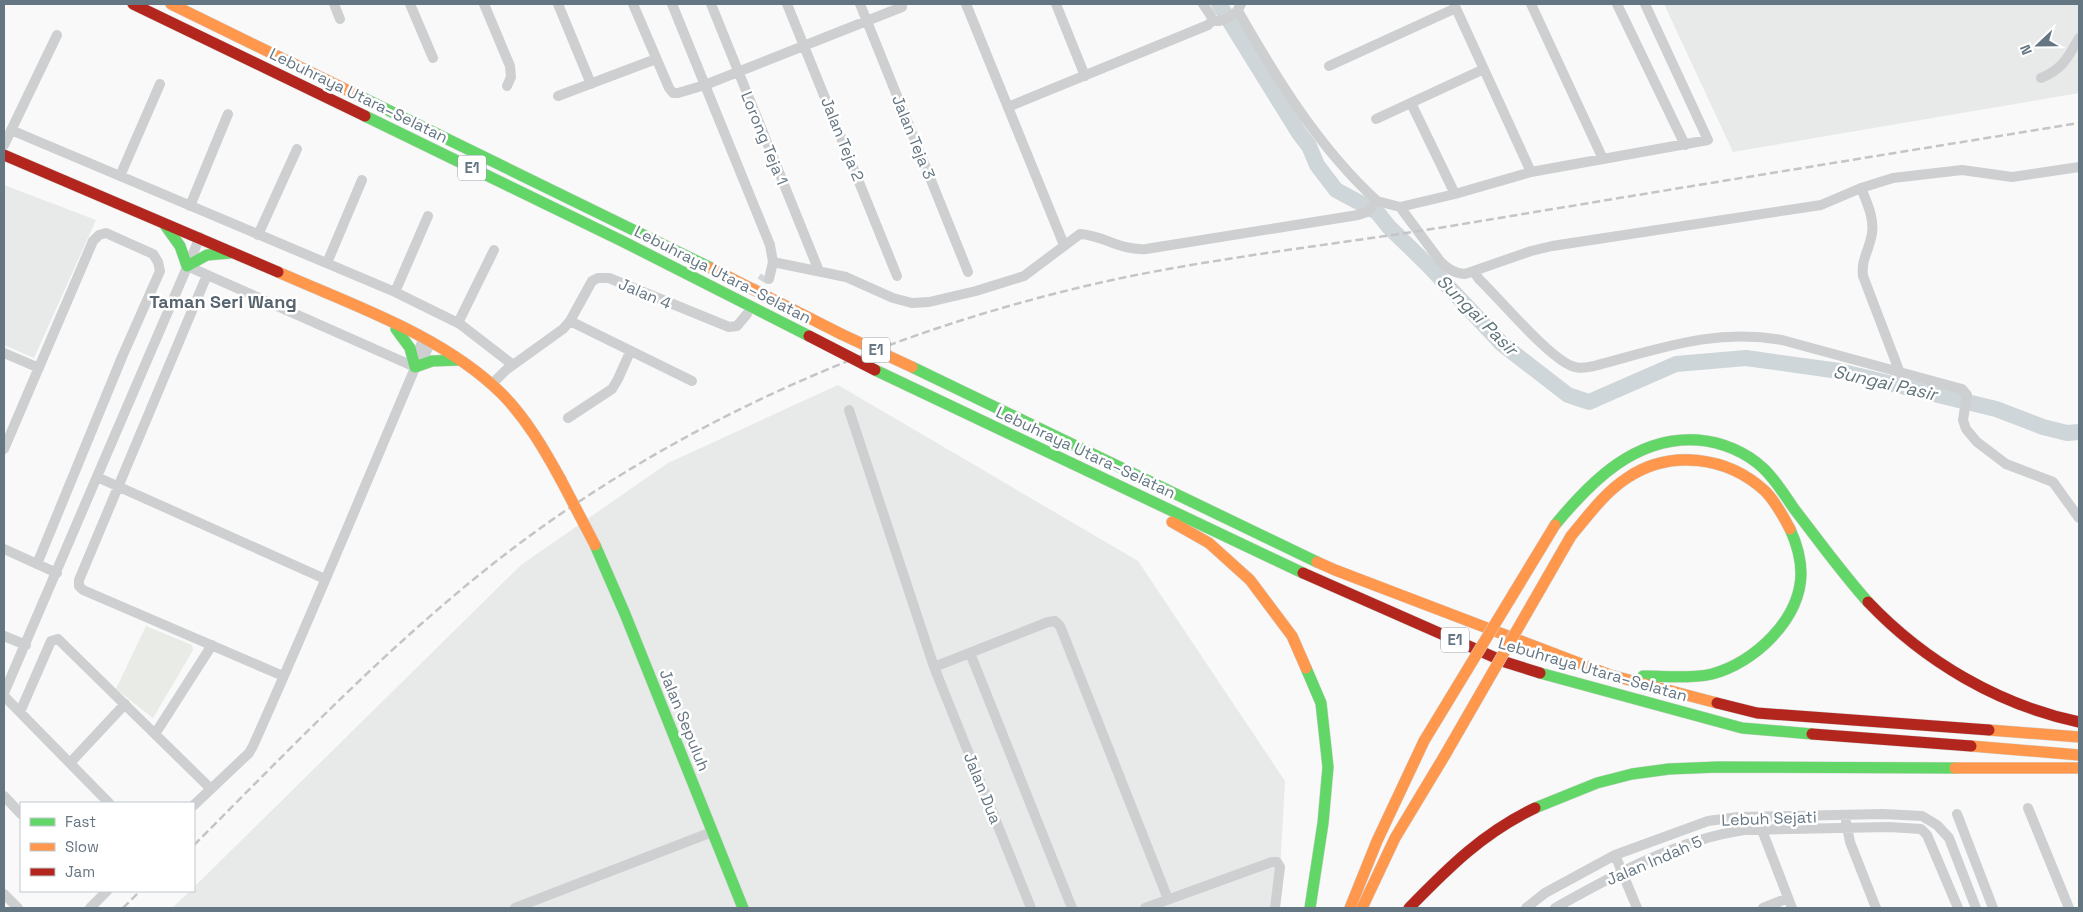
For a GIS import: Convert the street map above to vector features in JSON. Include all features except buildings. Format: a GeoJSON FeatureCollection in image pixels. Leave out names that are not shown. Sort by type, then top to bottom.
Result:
{"type":"FeatureCollection","features":[{"type":"Feature","properties":{"kind":"main road","name":"Lebuhraya Utara–Selatan"},"geometry":{"type":"LineString","coordinates":[[133,4],[622,241],[875,370],[1322,581],[1505,662],[1742,728],[2079,755]]}},
{"type":"Feature","properties":{"kind":"main road","name":"Lebuhraya Utara–Selatan"},"geometry":{"type":"LineString","coordinates":[[171,4],[841,334],[1335,570],[1610,675],[1757,713],[2079,737]]}},
{"type":"Feature","properties":{"kind":"main road","name":"Jalan Sepuluh"},"geometry":{"type":"LineString","coordinates":[[4,155],[200,237],[390,323],[462,360],[492,384],[510,403],[544,450],[595,545],[625,614],[743,908]]}},
{"type":"Feature","properties":{"kind":"main road"},"geometry":{"type":"LineString","coordinates":[[162,222],[176,238],[187,266],[198,258],[210,253],[234,252]]}},
{"type":"Feature","properties":{"kind":"main road"},"geometry":{"type":"LineString","coordinates":[[390,323],[408,343],[416,364],[432,361],[462,360]]}},
{"type":"Feature","properties":{"kind":"main road"},"geometry":{"type":"LineString","coordinates":[[894,379],[958,415],[1145,507],[1210,544],[1250,580],[1292,636],[1321,703],[1328,767],[1323,822],[1310,908]]}},
{"type":"Feature","properties":{"kind":"main road"},"geometry":{"type":"LineString","coordinates":[[1350,908],[1377,840],[1424,742],[1555,525],[1586,489],[1621,460],[1642,449],[1681,439],[1719,443],[1743,454],[1763,468],[1848,580],[1895,628],[1945,666],[2021,706],[2079,722]]}},
{"type":"Feature","properties":{"kind":"main road"},"geometry":{"type":"LineString","coordinates":[[1362,908],[1395,838],[1445,755],[1570,536],[1617,485],[1635,473],[1658,464],[1680,460],[1704,460],[1733,467],[1754,480],[1775,501],[1787,520],[1801,574],[1790,612],[1779,629],[1765,646],[1751,658],[1734,667],[1710,674],[1685,677],[1610,675]]}},
{"type":"Feature","properties":{"kind":"main road"},"geometry":{"type":"LineString","coordinates":[[1409,908],[1450,866],[1498,829],[1538,806],[1571,791],[1620,776],[1675,768],[2079,768]]}},
{"type":"Feature","properties":{"kind":"street"},"geometry":{"type":"LineString","coordinates":[[334,4],[340,19]]}},
{"type":"Feature","properties":{"kind":"street"},"geometry":{"type":"LineString","coordinates":[[410,4],[433,58]]}},
{"type":"Feature","properties":{"kind":"street"},"geometry":{"type":"LineString","coordinates":[[484,4],[510,66],[511,77],[507,86]]}},
{"type":"Feature","properties":{"kind":"street"},"geometry":{"type":"LineString","coordinates":[[558,4],[591,84]]}},
{"type":"Feature","properties":{"kind":"street"},"geometry":{"type":"LineString","coordinates":[[633,4],[669,88],[673,93],[705,85],[902,7]]}},
{"type":"Feature","properties":{"kind":"street"},"geometry":{"type":"LineString","coordinates":[[672,4],[770,246],[770,272],[819,272],[846,277],[893,298],[912,303],[929,302],[1024,276],[1039,267],[1064,244],[1080,234],[1087,234],[1123,248],[1146,250],[1358,215],[1372,206],[1400,207],[1455,194],[1531,172],[1708,140],[1645,4]]}},
{"type":"Feature","properties":{"kind":"street","name":"Lorong Teja 1"},"geometry":{"type":"LineString","coordinates":[[711,4],[819,272]]}},
{"type":"Feature","properties":{"kind":"street","name":"Jalan Teja 2"},"geometry":{"type":"LineString","coordinates":[[787,4],[898,276]]}},
{"type":"Feature","properties":{"kind":"street","name":"Jalan Teja 3"},"geometry":{"type":"LineString","coordinates":[[860,4],[968,272]]}},
{"type":"Feature","properties":{"kind":"street"},"geometry":{"type":"LineString","coordinates":[[966,4],[1064,244]]}},
{"type":"Feature","properties":{"kind":"street"},"geometry":{"type":"LineString","coordinates":[[1056,4],[1085,76]]}},
{"type":"Feature","properties":{"kind":"street"},"geometry":{"type":"LineString","coordinates":[[1203,4],[1212,21]]}},
{"type":"Feature","properties":{"kind":"street"},"geometry":{"type":"LineString","coordinates":[[1531,4],[1603,159]]}},
{"type":"Feature","properties":{"kind":"street"},"geometry":{"type":"LineString","coordinates":[[1617,4],[1685,144]]}},
{"type":"Feature","properties":{"kind":"street"},"geometry":{"type":"LineString","coordinates":[[1329,66],[1455,6],[1531,172]]}},
{"type":"Feature","properties":{"kind":"street"},"geometry":{"type":"LineString","coordinates":[[1008,107],[1208,25],[1212,21],[1234,12],[1314,129],[1372,206]]}},
{"type":"Feature","properties":{"kind":"street"},"geometry":{"type":"LineString","coordinates":[[4,145],[57,35]]}},
{"type":"Feature","properties":{"kind":"street"},"geometry":{"type":"LineString","coordinates":[[2041,78],[2053,73],[2063,65],[2079,38]]}},
{"type":"Feature","properties":{"kind":"street"},"geometry":{"type":"LineString","coordinates":[[558,96],[656,59]]}},
{"type":"Feature","properties":{"kind":"street"},"geometry":{"type":"LineString","coordinates":[[1376,120],[1484,69]]}},
{"type":"Feature","properties":{"kind":"street"},"geometry":{"type":"LineString","coordinates":[[120,176],[160,84]]}},
{"type":"Feature","properties":{"kind":"street"},"geometry":{"type":"LineString","coordinates":[[1411,103],[1455,194]]}},
{"type":"Feature","properties":{"kind":"street"},"geometry":{"type":"LineString","coordinates":[[190,206],[228,114]]}},
{"type":"Feature","properties":{"kind":"street"},"geometry":{"type":"LineString","coordinates":[[11,130],[395,292],[458,323],[513,366]]}},
{"type":"Feature","properties":{"kind":"street"},"geometry":{"type":"LineString","coordinates":[[258,235],[297,149]]}},
{"type":"Feature","properties":{"kind":"street"},"geometry":{"type":"LineString","coordinates":[[1400,207],[1440,261],[1448,269],[1456,273],[1465,274],[1531,251],[1552,246],[1821,205],[1861,188],[1893,178],[1956,170],[2012,177],[2079,167]]}},
{"type":"Feature","properties":{"kind":"street"},"geometry":{"type":"LineString","coordinates":[[326,263],[362,180]]}},
{"type":"Feature","properties":{"kind":"street"},"geometry":{"type":"LineString","coordinates":[[1861,188],[1873,226],[1872,238],[1862,262],[1863,276],[1900,373]]}},
{"type":"Feature","properties":{"kind":"street"},"geometry":{"type":"LineString","coordinates":[[395,292],[428,216]]}},
{"type":"Feature","properties":{"kind":"street"},"geometry":{"type":"LineString","coordinates":[[4,448],[93,241],[99,235],[106,233],[153,254],[158,262],[160,271],[122,357],[38,564]]}},
{"type":"Feature","properties":{"kind":"street"},"geometry":{"type":"LineString","coordinates":[[108,802],[4,694],[200,237]]}},
{"type":"Feature","properties":{"kind":"street"},"geometry":{"type":"LineString","coordinates":[[458,323],[494,250]]}},
{"type":"Feature","properties":{"kind":"street"},"geometry":{"type":"LineString","coordinates":[[187,266],[416,364]]}},
{"type":"Feature","properties":{"kind":"street"},"geometry":{"type":"LineString","coordinates":[[1474,272],[1546,348],[1566,364],[1576,368],[1594,366],[1710,338],[1760,336],[1782,340],[1962,389],[1967,395],[1964,425],[1977,442],[2006,464],[2053,482],[2079,518]]}},
{"type":"Feature","properties":{"kind":"street"},"geometry":{"type":"LineString","coordinates":[[207,275],[78,580],[79,586],[84,590],[283,676]]}},
{"type":"Feature","properties":{"kind":"street","name":"Jalan 4"},"geometry":{"type":"LineString","coordinates":[[492,384],[554,336],[570,321],[592,281],[603,277],[610,278],[725,326],[735,327],[743,315]]}},
{"type":"Feature","properties":{"kind":"street"},"geometry":{"type":"LineString","coordinates":[[570,321],[692,381]]}},
{"type":"Feature","properties":{"kind":"street"},"geometry":{"type":"LineString","coordinates":[[195,804],[248,753],[325,579],[416,364],[424,356],[427,342]]}},
{"type":"Feature","properties":{"kind":"street"},"geometry":{"type":"LineString","coordinates":[[568,418],[612,389],[630,352]]}},
{"type":"Feature","properties":{"kind":"street"},"geometry":{"type":"LineString","coordinates":[[4,353],[39,368]]}},
{"type":"Feature","properties":{"kind":"street","name":"Jalan Dua"},"geometry":{"type":"LineString","coordinates":[[849,410],[934,667],[1031,908]]}},
{"type":"Feature","properties":{"kind":"street"},"geometry":{"type":"LineString","coordinates":[[96,478],[325,579]]}},
{"type":"Feature","properties":{"kind":"street"},"geometry":{"type":"LineString","coordinates":[[4,549],[57,573]]}},
{"type":"Feature","properties":{"kind":"street"},"geometry":{"type":"LineString","coordinates":[[934,667],[1048,622],[1055,621],[1060,626],[1168,899]]}},
{"type":"Feature","properties":{"kind":"street"},"geometry":{"type":"LineString","coordinates":[[20,712],[51,641],[58,639],[210,788]]}},
{"type":"Feature","properties":{"kind":"street"},"geometry":{"type":"LineString","coordinates":[[5,640],[26,645]]}},
{"type":"Feature","properties":{"kind":"street"},"geometry":{"type":"LineString","coordinates":[[155,734],[212,645]]}},
{"type":"Feature","properties":{"kind":"street"},"geometry":{"type":"LineString","coordinates":[[970,652],[1072,908]]}},
{"type":"Feature","properties":{"kind":"street"},"geometry":{"type":"LineString","coordinates":[[70,763],[125,704]]}},
{"type":"Feature","properties":{"kind":"street"},"geometry":{"type":"LineString","coordinates":[[4,796],[20,813]]}},
{"type":"Feature","properties":{"kind":"street"},"geometry":{"type":"LineString","coordinates":[[2028,808],[2069,908]]}},
{"type":"Feature","properties":{"kind":"street","name":"Lebuh Sejati"},"geometry":{"type":"LineString","coordinates":[[1526,908],[1545,893],[1615,855],[1708,821],[1738,817],[1884,814],[1922,816],[1937,825],[1949,838],[1976,908]]}},
{"type":"Feature","properties":{"kind":"street"},"geometry":{"type":"LineString","coordinates":[[1957,814],[1993,908]]}},
{"type":"Feature","properties":{"kind":"street"},"geometry":{"type":"LineString","coordinates":[[1846,815],[1846,828],[1850,842],[1876,908]]}},
{"type":"Feature","properties":{"kind":"street"},"geometry":{"type":"LineString","coordinates":[[1758,817],[1790,903],[1763,908]]}},
{"type":"Feature","properties":{"kind":"street","name":"Jalan Indah 5"},"geometry":{"type":"LineString","coordinates":[[1553,908],[1622,872],[1680,846],[1710,836],[1744,830],[1889,827],[1921,829],[1932,844],[1958,908]]}},
{"type":"Feature","properties":{"kind":"street"},"geometry":{"type":"LineString","coordinates":[[515,908],[712,832]]}},
{"type":"Feature","properties":{"kind":"street"},"geometry":{"type":"LineString","coordinates":[[1615,855],[1637,908]]}},
{"type":"Feature","properties":{"kind":"street"},"geometry":{"type":"LineString","coordinates":[[1144,908],[1272,862],[1277,862],[1280,867],[1275,908]]}},
{"type":"Feature","properties":{"kind":"street"},"geometry":{"type":"LineString","coordinates":[[90,908],[101,893]]}},
{"type":"Feature","properties":{"kind":"street"},"geometry":{"type":"LineString","coordinates":[[1545,893],[1553,908]]}},
{"type":"Feature","properties":{"kind":"street"},"geometry":{"type":"LineString","coordinates":[[4,894],[18,908]]}},
{"type":"Feature","properties":{"kind":"shaded area"},"geometry":{"type":"Polygon","coordinates":[[[1664,4],[2079,4],[2079,93],[1733,152],[1664,4]]]}},
{"type":"Feature","properties":{"kind":"shaded area"},"geometry":{"type":"Polygon","coordinates":[[[4,185],[96,220],[34,358],[4,345],[4,185]]]}},
{"type":"Feature","properties":{"kind":"shaded area"},"geometry":{"type":"Polygon","coordinates":[[[838,385],[1138,561],[1285,781],[1278,908],[172,908],[189,892],[195,892],[195,886],[521,565],[668,463],[838,385]]]}},
{"type":"Feature","properties":{"kind":"shaded area"},"geometry":{"type":"Polygon","coordinates":[[[146,626],[192,645],[193,650],[153,718],[116,689],[146,626]]]}},
{"type":"Feature","properties":{"kind":"waterway","name":"Sungai Pasir"},"geometry":{"type":"LineString","coordinates":[[1219,4],[1309,146],[1317,165],[1336,190],[1377,212],[1389,227],[1429,266],[1502,344],[1568,395],[1589,402],[1676,364],[1746,358],[1839,371],[1996,409],[2043,427],[2067,433],[2079,432]]}},
{"type":"Feature","properties":{"kind":"tunnel"},"geometry":{"type":"LineString","coordinates":[[754,294],[765,276]]}},
{"type":"Feature","properties":{"kind":"railway"},"geometry":{"type":"LineString","coordinates":[[195,844],[286,752],[380,662],[428,618],[529,536],[583,499],[646,460],[711,424],[778,391],[916,335],[987,312],[1131,276],[1251,255],[1451,226],[2079,123]]}},
{"type":"Feature","properties":{"kind":"railway"},"geometry":{"type":"LineString","coordinates":[[123,908],[139,892]]}},
{"type":"Feature","properties":{"kind":"traffic: fast"},"geometry":{"type":"LineString","coordinates":[[353,93],[711,268]]}},
{"type":"Feature","properties":{"kind":"traffic: fast"},"geometry":{"type":"LineString","coordinates":[[365,116],[622,241],[809,336]]}},
{"type":"Feature","properties":{"kind":"traffic: fast"},"geometry":{"type":"LineString","coordinates":[[165,225],[180,246],[187,266],[207,255],[230,253]]}},
{"type":"Feature","properties":{"kind":"traffic: fast"},"geometry":{"type":"LineString","coordinates":[[396,329],[410,348],[415,367],[432,361],[459,360]]}},
{"type":"Feature","properties":{"kind":"traffic: fast"},"geometry":{"type":"LineString","coordinates":[[912,367],[1317,562]]}},
{"type":"Feature","properties":{"kind":"traffic: fast"},"geometry":{"type":"LineString","coordinates":[[875,370],[1303,573]]}},
{"type":"Feature","properties":{"kind":"traffic: fast"},"geometry":{"type":"LineString","coordinates":[[1555,525],[1600,477],[1635,453],[1655,445],[1676,441],[1698,440],[1716,443],[1749,457],[1768,473],[1831,557],[1868,602]]}},
{"type":"Feature","properties":{"kind":"traffic: fast"},"geometry":{"type":"LineString","coordinates":[[1643,676],[1687,677],[1712,674],[1743,660],[1772,637],[1793,607],[1799,591],[1800,562],[1790,529]]}},
{"type":"Feature","properties":{"kind":"traffic: fast"},"geometry":{"type":"LineString","coordinates":[[595,545],[625,614],[743,908]]}},
{"type":"Feature","properties":{"kind":"traffic: fast"},"geometry":{"type":"LineString","coordinates":[[1306,668],[1321,703],[1328,767],[1323,823],[1310,908]]}},
{"type":"Feature","properties":{"kind":"traffic: fast"},"geometry":{"type":"LineString","coordinates":[[1540,673],[1742,728],[1812,734]]}},
{"type":"Feature","properties":{"kind":"traffic: fast"},"geometry":{"type":"LineString","coordinates":[[1535,808],[1597,783],[1632,774],[1669,769],[1718,767],[1955,768]]}},
{"type":"Feature","properties":{"kind":"traffic: slow"},"geometry":{"type":"LineString","coordinates":[[171,4],[353,93]]}},
{"type":"Feature","properties":{"kind":"traffic: slow"},"geometry":{"type":"LineString","coordinates":[[711,268],[841,334]]}},
{"type":"Feature","properties":{"kind":"traffic: slow"},"geometry":{"type":"LineString","coordinates":[[278,272],[395,323],[452,354],[478,373],[501,393],[519,413],[541,445],[561,480]]}},
{"type":"Feature","properties":{"kind":"traffic: slow"},"geometry":{"type":"LineString","coordinates":[[841,334],[912,367]]}},
{"type":"Feature","properties":{"kind":"traffic: slow"},"geometry":{"type":"LineString","coordinates":[[1571,536],[1604,498],[1627,478],[1661,463],[1680,460],[1716,464],[1750,479],[1773,500],[1790,529]]}},
{"type":"Feature","properties":{"kind":"traffic: slow"},"geometry":{"type":"LineString","coordinates":[[561,480],[595,545]]}},
{"type":"Feature","properties":{"kind":"traffic: slow"},"geometry":{"type":"LineString","coordinates":[[1172,522],[1209,543],[1250,580],[1292,636],[1306,668]]}},
{"type":"Feature","properties":{"kind":"traffic: slow"},"geometry":{"type":"LineString","coordinates":[[1424,741],[1555,525]]}},
{"type":"Feature","properties":{"kind":"traffic: slow"},"geometry":{"type":"LineString","coordinates":[[1445,755],[1571,536]]}},
{"type":"Feature","properties":{"kind":"traffic: slow"},"geometry":{"type":"LineString","coordinates":[[1317,562],[1610,675],[1717,703]]}},
{"type":"Feature","properties":{"kind":"traffic: slow"},"geometry":{"type":"LineString","coordinates":[[1989,730],[2079,737]]}},
{"type":"Feature","properties":{"kind":"traffic: slow"},"geometry":{"type":"LineString","coordinates":[[1350,908],[1377,841],[1424,741]]}},
{"type":"Feature","properties":{"kind":"traffic: slow"},"geometry":{"type":"LineString","coordinates":[[1971,746],[2079,755]]}},
{"type":"Feature","properties":{"kind":"traffic: slow"},"geometry":{"type":"LineString","coordinates":[[1362,908],[1395,838],[1445,755]]}},
{"type":"Feature","properties":{"kind":"traffic: slow"},"geometry":{"type":"LineString","coordinates":[[1955,768],[2079,768]]}},
{"type":"Feature","properties":{"kind":"traffic: jam"},"geometry":{"type":"LineString","coordinates":[[133,4],[365,116]]}},
{"type":"Feature","properties":{"kind":"traffic: jam"},"geometry":{"type":"LineString","coordinates":[[4,155],[278,272]]}},
{"type":"Feature","properties":{"kind":"traffic: jam"},"geometry":{"type":"LineString","coordinates":[[809,336],[875,370]]}},
{"type":"Feature","properties":{"kind":"traffic: jam"},"geometry":{"type":"LineString","coordinates":[[1303,573],[1505,662],[1540,673]]}},
{"type":"Feature","properties":{"kind":"traffic: jam"},"geometry":{"type":"LineString","coordinates":[[1868,602],[1914,644],[1965,678],[2020,705],[2079,722]]}},
{"type":"Feature","properties":{"kind":"traffic: jam"},"geometry":{"type":"LineString","coordinates":[[1717,703],[1757,713],[1989,730]]}},
{"type":"Feature","properties":{"kind":"traffic: jam"},"geometry":{"type":"LineString","coordinates":[[1812,734],[1971,746]]}},
{"type":"Feature","properties":{"kind":"traffic: jam"},"geometry":{"type":"LineString","coordinates":[[1409,908],[1453,865],[1483,840],[1499,828],[1535,808]]}},
{"type":"Feature","properties":{"kind":"district","name":"Taman Seri Wang"},"geometry":{"type":"Point","coordinates":[223,302]}}]}
